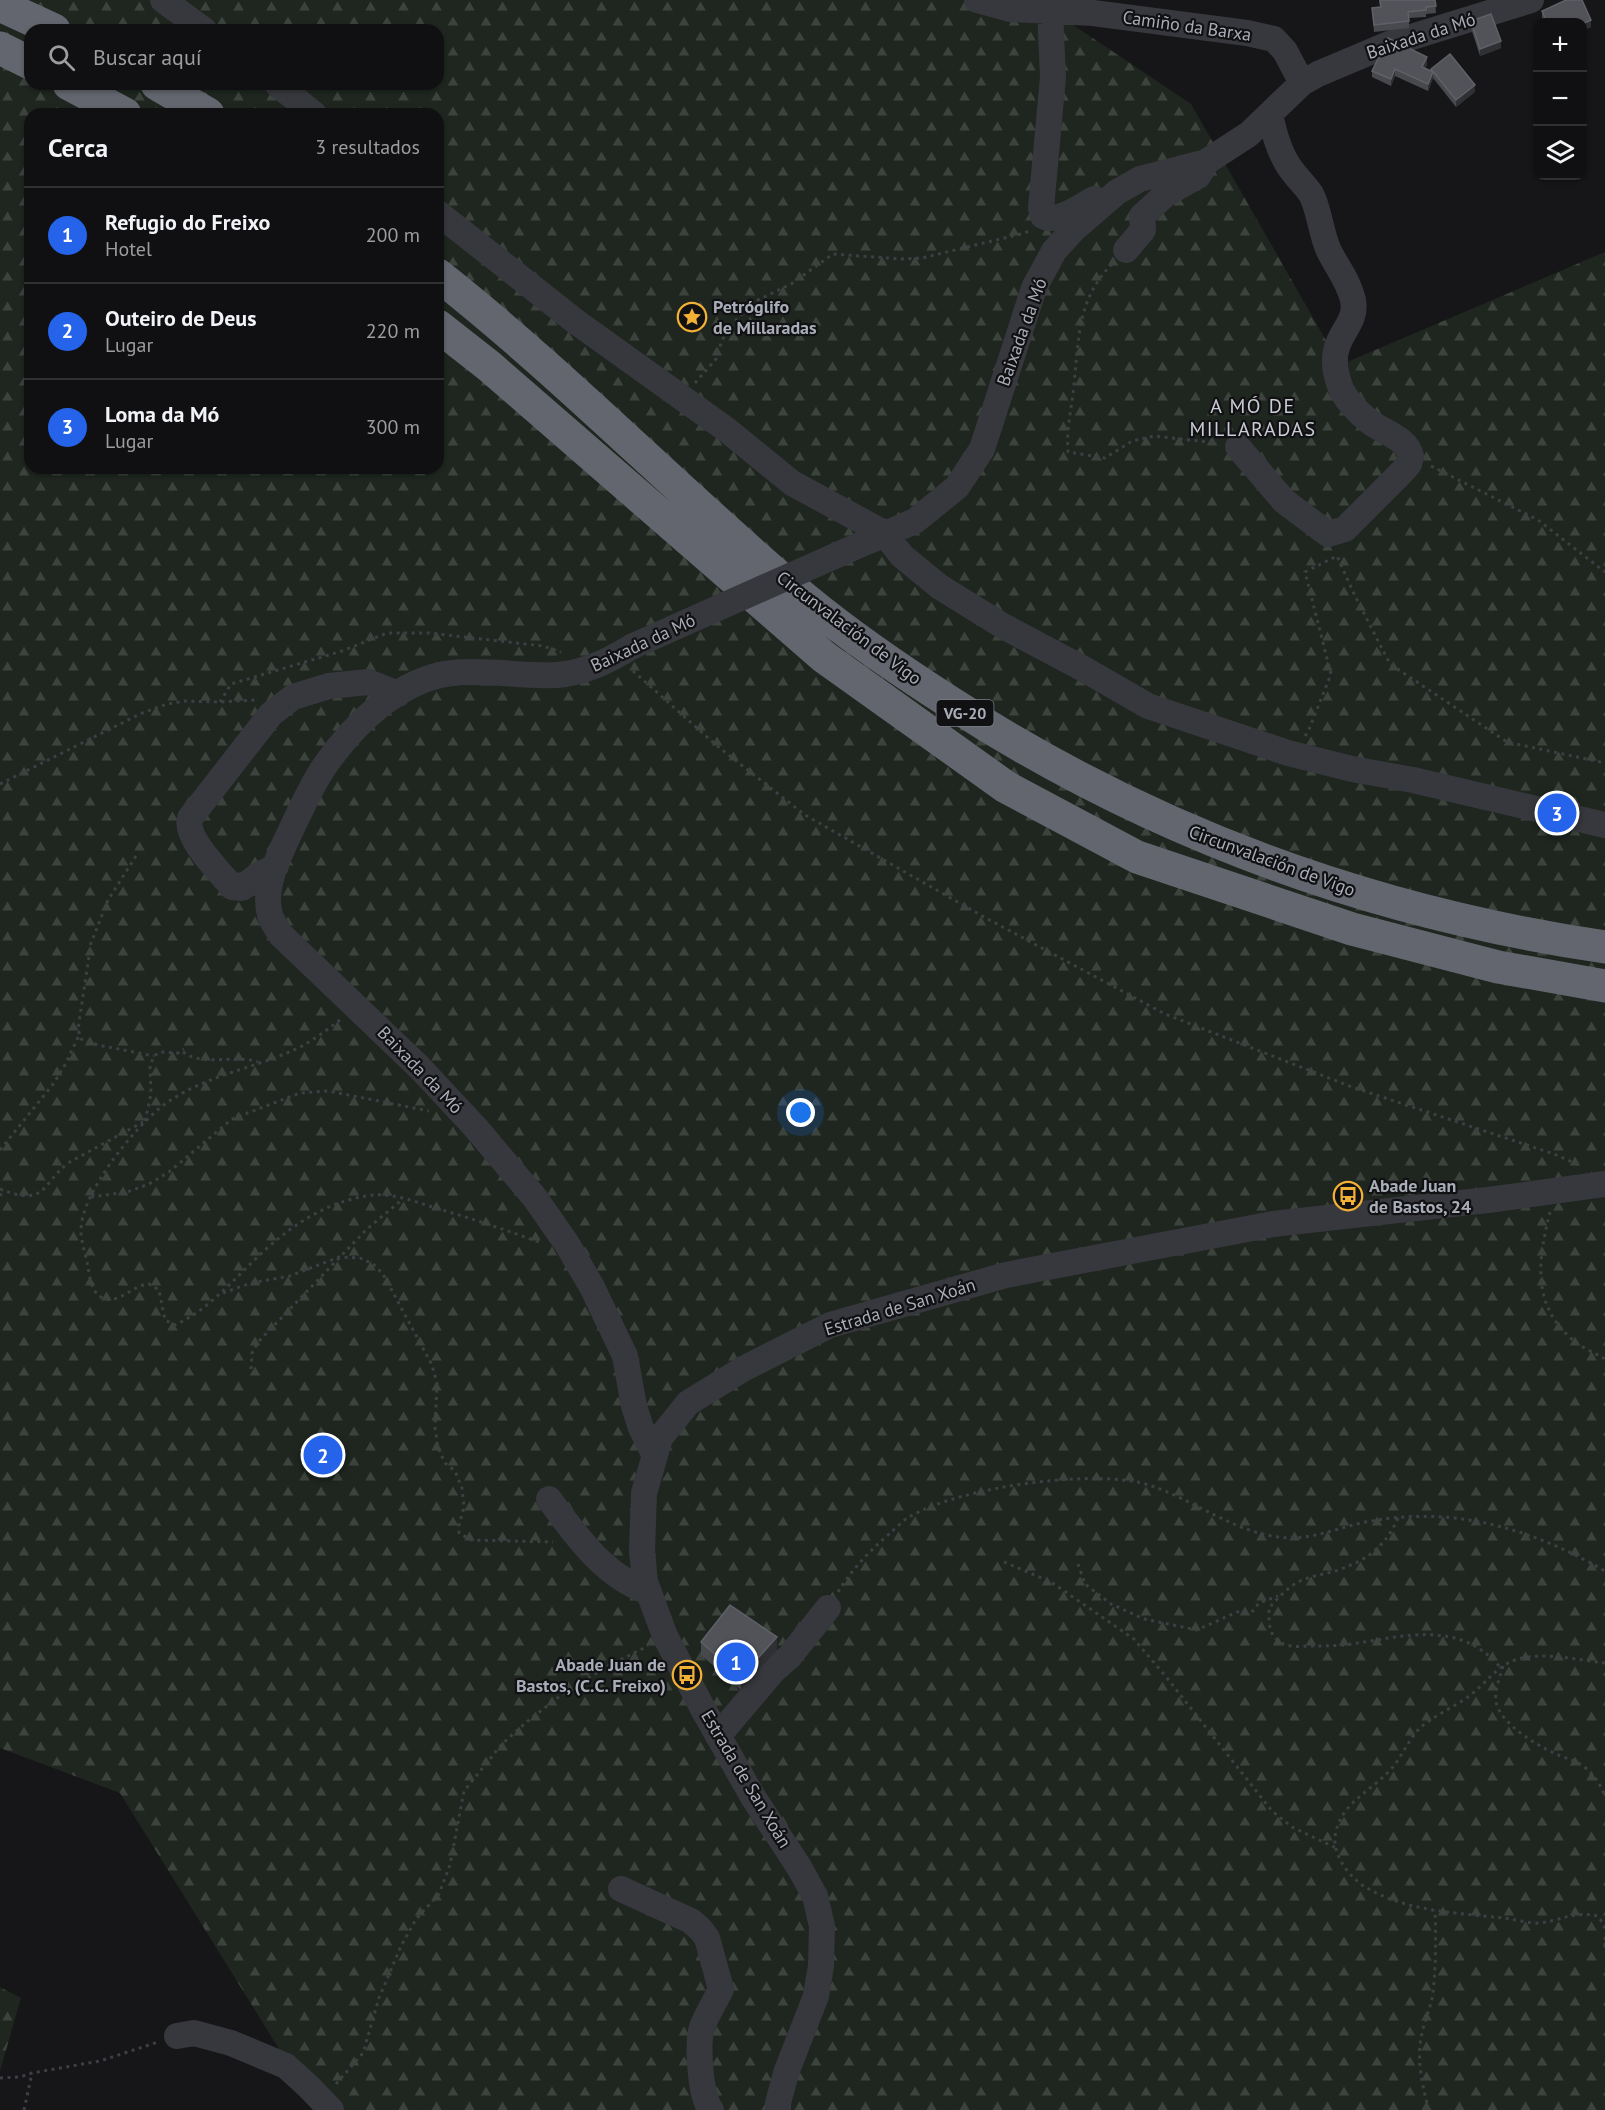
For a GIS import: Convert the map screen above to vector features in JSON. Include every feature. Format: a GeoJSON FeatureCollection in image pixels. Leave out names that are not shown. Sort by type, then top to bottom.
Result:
{"type":"FeatureCollection","features":[{"type":"Feature","properties":{"kind":"highway"},"geometry":{"type":"LineString","coordinates":[[0,5],[41,24]]}},
{"type":"Feature","properties":{"kind":"highway"},"geometry":{"type":"LineString","coordinates":[[0,48],[24,60]]}},
{"type":"Feature","properties":{"kind":"highway"},"geometry":{"type":"LineString","coordinates":[[80,90],[114,108]]}},
{"type":"Feature","properties":{"kind":"highway"},"geometry":{"type":"LineString","coordinates":[[167,90],[198,108]]}},
{"type":"Feature","properties":{"kind":"highway","name":"Circunvalación de Vigo"},"geometry":{"type":"LineString","coordinates":[[444,280],[502,328],[805,599],[905,674],[1050,764],[1185,829],[1275,865],[1369,896],[1467,921],[1534,935],[1605,946]]}},
{"type":"Feature","properties":{"kind":"highway","name":"Circunvalación de Vigo"},"geometry":{"type":"LineString","coordinates":[[444,331],[489,366],[824,657],[1006,787],[1137,857],[1330,921],[1498,967],[1605,986]]}},
{"type":"Feature","properties":{"kind":"street"},"geometry":{"type":"LineString","coordinates":[[163,0],[196,24]]}},
{"type":"Feature","properties":{"kind":"street","name":"Camiño da Barxa"},"geometry":{"type":"LineString","coordinates":[[976,0],[1010,9],[1093,13],[1247,33],[1274,39],[1285,51],[1302,82]]}},
{"type":"Feature","properties":{"kind":"street","name":"Baixada da Mó"},"geometry":{"type":"LineString","coordinates":[[654,1454],[641,1428],[634,1406],[624,1356],[592,1287],[567,1244],[535,1198],[458,1108],[420,1068],[281,935],[271,918],[267,903],[269,886],[281,851],[325,766],[348,736],[372,713],[398,694],[429,677],[454,673],[559,675],[591,668],[915,521],[957,487],[982,449],[1034,288],[1054,251],[1073,230],[1117,192],[1140,179],[1206,162],[1250,134],[1302,82],[1318,74],[1389,44],[1531,0]]}},
{"type":"Feature","properties":{"kind":"street"},"geometry":{"type":"LineString","coordinates":[[1050,11],[1053,77],[1041,208],[1043,216],[1049,219],[1056,218],[1094,199],[1117,192]]}},
{"type":"Feature","properties":{"kind":"street"},"geometry":{"type":"LineString","coordinates":[[284,90],[307,108]]}},
{"type":"Feature","properties":{"kind":"street"},"geometry":{"type":"LineString","coordinates":[[1238,447],[1284,501],[1328,534],[1345,529],[1400,474],[1409,464],[1411,456],[1406,445],[1370,422],[1344,394],[1336,378],[1337,346],[1350,324],[1354,309],[1353,298],[1323,237],[1312,196],[1289,166],[1277,144],[1270,114]]}},
{"type":"Feature","properties":{"kind":"street"},"geometry":{"type":"LineString","coordinates":[[1126,250],[1143,230],[1142,216],[1166,194],[1198,176],[1206,162]]}},
{"type":"Feature","properties":{"kind":"street"},"geometry":{"type":"LineString","coordinates":[[444,218],[575,321],[727,430],[792,483],[902,556],[940,587],[1003,626],[1148,706],[1288,753],[1605,825]]}},
{"type":"Feature","properties":{"kind":"street"},"geometry":{"type":"LineString","coordinates":[[276,866],[257,876],[242,888],[232,887],[200,848],[190,831],[190,818],[271,714],[293,697],[329,686],[368,682],[398,694]]}},
{"type":"Feature","properties":{"kind":"street","name":"Estrada de San Xoán"},"geometry":{"type":"LineString","coordinates":[[778,2110],[786,2073],[816,1996],[821,1965],[822,1926],[815,1896],[800,1867],[753,1797],[718,1736],[665,1636],[645,1582],[642,1551],[644,1493],[660,1438],[688,1403],[743,1369],[830,1325],[1006,1275],[1273,1224],[1605,1184]]}},
{"type":"Feature","properties":{"kind":"street"},"geometry":{"type":"LineString","coordinates":[[549,1499],[583,1543],[615,1575],[633,1587],[649,1592]]}},
{"type":"Feature","properties":{"kind":"street"},"geometry":{"type":"LineString","coordinates":[[718,1736],[773,1671],[790,1656],[828,1608]]}},
{"type":"Feature","properties":{"kind":"street"},"geometry":{"type":"LineString","coordinates":[[621,1889],[691,1921],[707,1938],[721,1989],[700,2037],[703,2088],[705,2100],[711,2110]]}},
{"type":"Feature","properties":{"kind":"street"},"geometry":{"type":"LineString","coordinates":[[177,2036],[194,2033],[231,2043],[286,2066],[309,2086],[326,2106]]}},
{"type":"Feature","properties":{"kind":"path"},"geometry":{"type":"LineString","coordinates":[[681,397],[716,359],[722,340],[734,322],[756,301],[791,284],[833,254],[901,259],[922,258],[1025,233],[1049,219]]}},
{"type":"Feature","properties":{"kind":"path"},"geometry":{"type":"LineString","coordinates":[[1126,250],[1101,275],[1083,308],[1066,433],[1068,452],[1105,458],[1132,441],[1154,436],[1238,447]]}},
{"type":"Feature","properties":{"kind":"path"},"geometry":{"type":"LineString","coordinates":[[1411,456],[1538,520],[1605,572]]}},
{"type":"Feature","properties":{"kind":"path"},"geometry":{"type":"LineString","coordinates":[[1288,753],[1308,732],[1332,674],[1305,572],[1337,556],[1390,664],[1507,742],[1605,763]]}},
{"type":"Feature","properties":{"kind":"path"},"geometry":{"type":"LineString","coordinates":[[0,784],[142,713],[167,704],[185,701],[220,702],[231,684],[342,651],[387,633],[429,633],[543,646],[570,655]]}},
{"type":"Feature","properties":{"kind":"path"},"geometry":{"type":"LineString","coordinates":[[625,651],[716,745],[805,815],[984,917],[1165,1014],[1352,1086],[1554,1154],[1585,1168]]}},
{"type":"Feature","properties":{"kind":"path"},"geometry":{"type":"LineString","coordinates":[[0,1150],[54,1083],[79,1035],[79,1017],[91,943],[108,900],[136,856]]}},
{"type":"Feature","properties":{"kind":"path"},"geometry":{"type":"LineString","coordinates":[[0,1196],[1,1190],[16,1196],[35,1195],[42,1192],[58,1171],[68,1163],[146,1120],[170,1101],[202,1082],[304,1045],[330,1028],[355,1005]]}},
{"type":"Feature","properties":{"kind":"path"},"geometry":{"type":"LineString","coordinates":[[79,1035],[81,1039],[98,1045],[154,1056]]}},
{"type":"Feature","properties":{"kind":"path"},"geometry":{"type":"LineString","coordinates":[[260,1062],[236,1058],[195,1058],[183,1050],[160,1052],[154,1056],[150,1066],[151,1086],[146,1120],[109,1165],[91,1197],[83,1220],[81,1231],[90,1281],[95,1292],[103,1298],[113,1299],[138,1286],[149,1284],[159,1290],[165,1320],[175,1325],[188,1319],[221,1293],[265,1249],[309,1215],[373,1195],[404,1198],[547,1245],[567,1244]]}},
{"type":"Feature","properties":{"kind":"path"},"geometry":{"type":"LineString","coordinates":[[91,1197],[127,1192],[149,1184],[169,1172],[232,1119],[300,1093],[328,1090],[422,1110],[439,1111],[458,1108]]}},
{"type":"Feature","properties":{"kind":"path"},"geometry":{"type":"LineString","coordinates":[[1555,1190],[1541,1247],[1540,1285],[1551,1317],[1574,1341],[1605,1359]]}},
{"type":"Feature","properties":{"kind":"path"},"geometry":{"type":"LineString","coordinates":[[250,1369],[252,1353],[260,1341],[367,1229],[404,1198]]}},
{"type":"Feature","properties":{"kind":"path"},"geometry":{"type":"LineString","coordinates":[[221,1293],[251,1283],[290,1276],[339,1257],[360,1258],[373,1264],[383,1274],[432,1365],[437,1383],[435,1428],[438,1448],[445,1463],[454,1471],[462,1488],[464,1507],[459,1533],[471,1540],[583,1543]]}},
{"type":"Feature","properties":{"kind":"path"},"geometry":{"type":"LineString","coordinates":[[828,1608],[852,1570],[908,1517],[934,1504],[982,1491],[1083,1478],[1119,1480],[1152,1486],[1252,1532],[1280,1538],[1310,1536],[1371,1521],[1398,1518],[1451,1517],[1498,1524],[1569,1550],[1605,1570]]}},
{"type":"Feature","properties":{"kind":"path"},"geometry":{"type":"LineString","coordinates":[[1398,1518],[1390,1535],[1379,1548],[1340,1570],[1298,1582],[1280,1595],[1269,1608],[1269,1621],[1275,1639],[1285,1645],[1297,1647],[1344,1645],[1428,1633],[1443,1635],[1479,1648],[1502,1666]]}},
{"type":"Feature","properties":{"kind":"path"},"geometry":{"type":"LineString","coordinates":[[1004,1562],[1051,1582],[1134,1639],[1272,1811],[1292,1827],[1336,1848]]}},
{"type":"Feature","properties":{"kind":"path"},"geometry":{"type":"LineString","coordinates":[[1078,1564],[1085,1584],[1111,1604],[1144,1619],[1197,1630],[1237,1612],[1253,1611],[1259,1603],[1280,1595]]}},
{"type":"Feature","properties":{"kind":"path"},"geometry":{"type":"LineString","coordinates":[[326,2106],[363,2053],[379,1998],[401,1946],[416,1919],[439,1894],[450,1865],[464,1791],[502,1744],[564,1693],[608,1666],[665,1636]]}},
{"type":"Feature","properties":{"kind":"path"},"geometry":{"type":"LineString","coordinates":[[1605,1663],[1553,1656],[1516,1659],[1502,1666],[1474,1692],[1421,1727],[1392,1768],[1381,1780],[1354,1800],[1344,1812],[1335,1838],[1336,1848],[1344,1868],[1366,1888],[1403,1902],[1435,1910],[1538,1923],[1572,1914],[1588,1914],[1598,1916],[1605,1932]]}},
{"type":"Feature","properties":{"kind":"path"},"geometry":{"type":"LineString","coordinates":[[1502,1666],[1496,1699],[1504,1718],[1524,1736],[1543,1748],[1575,1761],[1585,1768],[1600,1785],[1605,1796]]}},
{"type":"Feature","properties":{"kind":"path"},"geometry":{"type":"LineString","coordinates":[[1429,2110],[1421,2072],[1420,2054],[1422,2032],[1433,1995],[1436,1950],[1435,1910]]}},
{"type":"Feature","properties":{"kind":"path"},"geometry":{"type":"LineString","coordinates":[[1602,1922],[1605,1917]]}},
{"type":"Feature","properties":{"kind":"path"},"geometry":{"type":"LineString","coordinates":[[1605,1937],[1605,1950]]}},
{"type":"Feature","properties":{"kind":"path"},"geometry":{"type":"LineString","coordinates":[[0,2078],[20,2077],[100,2061],[177,2036]]}},
{"type":"Feature","properties":{"kind":"path"},"geometry":{"type":"LineString","coordinates":[[24,2110],[32,2073]]}},
{"type":"Feature","properties":{"kind":"green space"},"geometry":{"type":"Polygon","coordinates":[[[0,0],[1036,0],[1191,104],[1340,365],[1605,252],[1605,2110],[317,2110],[120,1793],[0,1748],[0,0]]]}},
{"type":"Feature","properties":{"kind":"green space"},"geometry":{"type":"Polygon","coordinates":[[[0,1987],[21,1998],[0,2071],[0,1987]]]}},
{"type":"Feature","properties":{"kind":"building"},"geometry":{"type":"Polygon","coordinates":[[[1380,0],[1435,0],[1436,6],[1426,7],[1426,10],[1408,12],[1409,21],[1374,25],[1372,8],[1381,7],[1380,0]]]}},
{"type":"Feature","properties":{"kind":"building"},"geometry":{"type":"Polygon","coordinates":[[[1566,0],[1582,0],[1591,20],[1587,22],[1587,18],[1545,18],[1542,11],[1566,0]]]}},
{"type":"Feature","properties":{"kind":"building"},"geometry":{"type":"Polygon","coordinates":[[[1491,14],[1501,41],[1480,49],[1471,21],[1491,14]]]}},
{"type":"Feature","properties":{"kind":"building"},"geometry":{"type":"Polygon","coordinates":[[[1388,38],[1427,57],[1422,67],[1433,72],[1428,84],[1395,69],[1391,79],[1372,71],[1388,38]]]}},
{"type":"Feature","properties":{"kind":"building"},"geometry":{"type":"Polygon","coordinates":[[[1450,54],[1475,85],[1456,100],[1431,69],[1450,54]]]}},
{"type":"Feature","properties":{"kind":"building"},"geometry":{"type":"Polygon","coordinates":[[[730,1605],[777,1637],[741,1677],[701,1642],[730,1605]]]}},
{"type":"Feature","properties":{"kind":"place","name":"Petróglifo de Millaradas"},"geometry":{"type":"Point","coordinates":[692,317]}},
{"type":"Feature","properties":{"kind":"place","name":"Loma da Mó"},"geometry":{"type":"Point","coordinates":[1557,813]}},
{"type":"Feature","properties":{"kind":"place","name":"Abade Juan de Bastos, 24"},"geometry":{"type":"Point","coordinates":[1348,1196]}},
{"type":"Feature","properties":{"kind":"place","name":"Outeiro de Deus"},"geometry":{"type":"Point","coordinates":[323,1455]}},
{"type":"Feature","properties":{"kind":"place","name":"Refugio do Freixo"},"geometry":{"type":"Point","coordinates":[736,1662]}},
{"type":"Feature","properties":{"kind":"place","name":"Abade Juan de Bastos, (C.C. Freixo)"},"geometry":{"type":"Point","coordinates":[687,1675]}},
{"type":"Feature","properties":{"kind":"district","name":"A MÓ DE MILLARADAS"},"geometry":{"type":"Point","coordinates":[1253,418]}}]}
